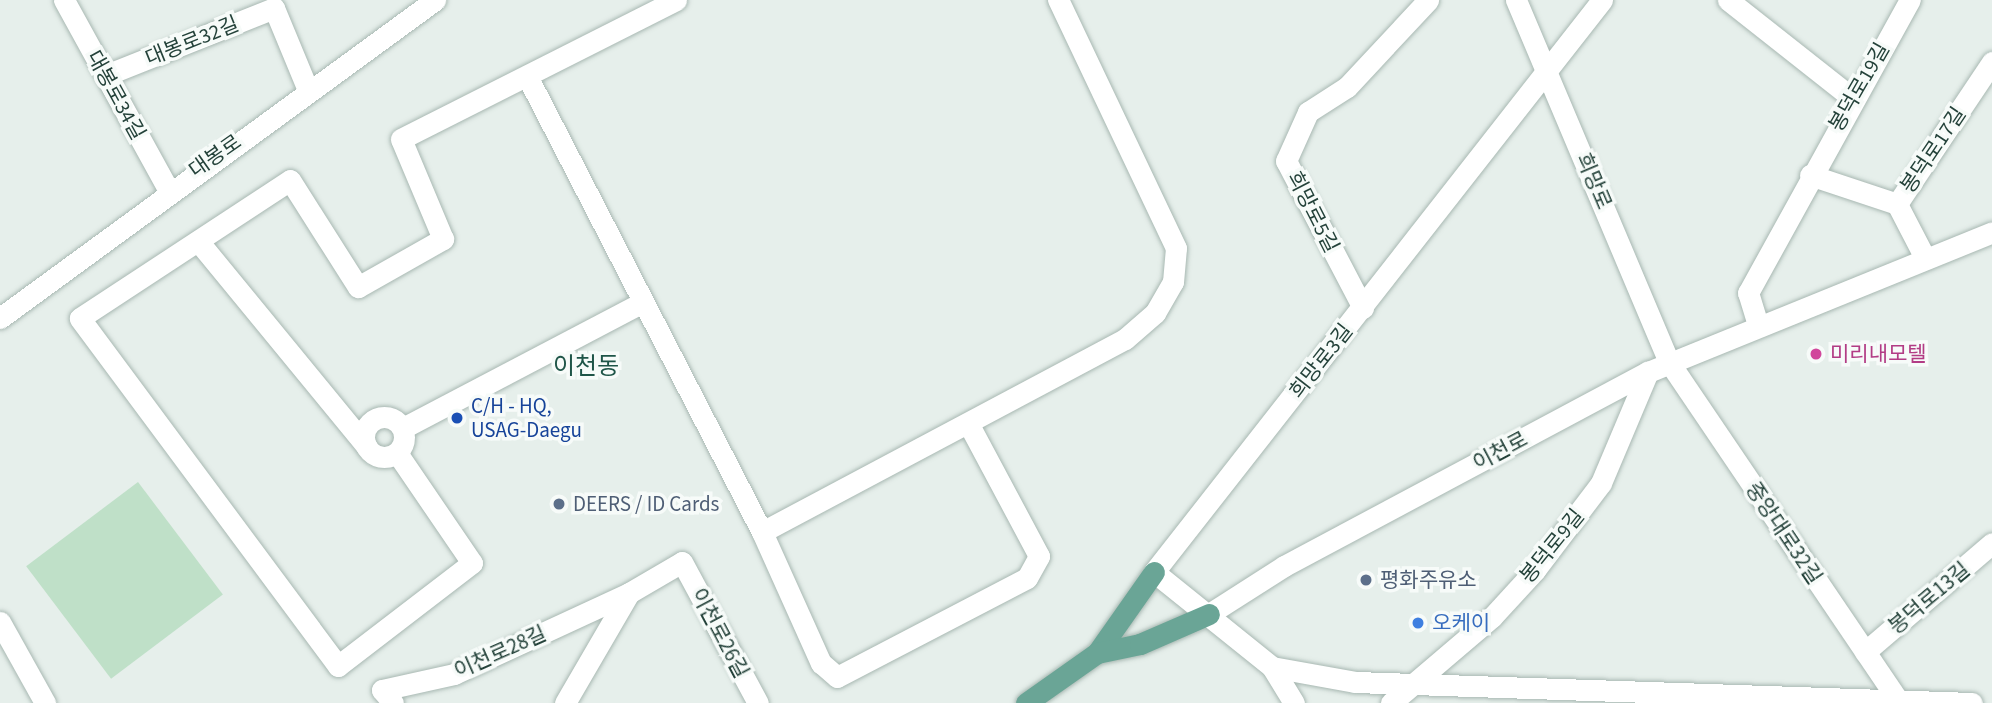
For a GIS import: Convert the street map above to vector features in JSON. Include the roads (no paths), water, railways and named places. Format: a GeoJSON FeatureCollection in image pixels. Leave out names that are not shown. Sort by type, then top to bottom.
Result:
{"type":"FeatureCollection","features":[{"type":"Feature","properties":{"kind":"main road","name":"희망로3길"},"geometry":{"type":"LineString","coordinates":[[1097,653],[1154,572]]}},
{"type":"Feature","properties":{"kind":"main road","name":"이천로"},"geometry":{"type":"LineString","coordinates":[[1026,703],[1097,653],[1140,644],[1209,614]]}},
{"type":"Feature","properties":{"kind":"street","name":"대봉로34길"},"geometry":{"type":"LineString","coordinates":[[64,0],[168,189]]}},
{"type":"Feature","properties":{"kind":"street"},"geometry":{"type":"LineString","coordinates":[[639,304],[403,428],[397,453],[472,563],[338,666],[80,318],[290,180],[358,287],[443,239],[401,139],[676,0]]}},
{"type":"Feature","properties":{"kind":"street"},"geometry":{"type":"LineString","coordinates":[[762,532],[969,425],[1125,339],[1155,313],[1173,282],[1176,248],[1058,0]]}},
{"type":"Feature","properties":{"kind":"street","name":"희망로5길"},"geometry":{"type":"LineString","coordinates":[[1363,308],[1286,161],[1308,112],[1347,87],[1428,0]]}},
{"type":"Feature","properties":{"kind":"street","name":"희망로"},"geometry":{"type":"LineString","coordinates":[[1516,0],[1669,362]]}},
{"type":"Feature","properties":{"kind":"street","name":"희망로3길"},"geometry":{"type":"LineString","coordinates":[[1154,572],[1602,0]]}},
{"type":"Feature","properties":{"kind":"street"},"geometry":{"type":"LineString","coordinates":[[1728,0],[1851,97]]}},
{"type":"Feature","properties":{"kind":"street","name":"봉덕로19길"},"geometry":{"type":"LineString","coordinates":[[1758,325],[1748,293],[1851,97],[1910,0]]}},
{"type":"Feature","properties":{"kind":"street","name":"대봉로"},"geometry":{"type":"LineString","coordinates":[[0,318],[168,189],[426,3]]}},
{"type":"Feature","properties":{"kind":"street","name":"대봉로32길"},"geometry":{"type":"LineString","coordinates":[[106,75],[274,8],[308,90]]}},
{"type":"Feature","properties":{"kind":"street","name":"봉덕로17길"},"geometry":{"type":"LineString","coordinates":[[1897,204],[1992,62]]}},
{"type":"Feature","properties":{"kind":"street"},"geometry":{"type":"LineString","coordinates":[[527,76],[639,304],[762,532],[821,663],[837,677],[1027,578],[1039,556],[969,425]]}},
{"type":"Feature","properties":{"kind":"street"},"geometry":{"type":"LineString","coordinates":[[1810,175],[1897,204],[1926,258]]}},
{"type":"Feature","properties":{"kind":"street","name":"이천로"},"geometry":{"type":"LineString","coordinates":[[1209,614],[1284,566],[1648,372],[1992,232]]}},
{"type":"Feature","properties":{"kind":"street"},"geometry":{"type":"LineString","coordinates":[[198,241],[367,447],[384,457],[397,453]]}},
{"type":"Feature","properties":{"kind":"street","name":"중앙대로32길"},"geometry":{"type":"LineString","coordinates":[[1669,362],[1900,703]]}},
{"type":"Feature","properties":{"kind":"street","name":"봉덕로9길"},"geometry":{"type":"LineString","coordinates":[[1391,703],[1492,617],[1601,483],[1648,372]]}},
{"type":"Feature","properties":{"kind":"street"},"geometry":{"type":"LineString","coordinates":[[367,447],[365,428],[374,418],[388,416],[403,428]]}},
{"type":"Feature","properties":{"kind":"street","name":"봉덕로13길"},"geometry":{"type":"LineString","coordinates":[[1865,652],[1992,543]]}},
{"type":"Feature","properties":{"kind":"street","name":"이천로28길"},"geometry":{"type":"LineString","coordinates":[[393,703],[382,690],[454,674],[629,593],[682,562]]}},
{"type":"Feature","properties":{"kind":"street","name":"이천로26길"},"geometry":{"type":"LineString","coordinates":[[682,562],[758,703]]}},
{"type":"Feature","properties":{"kind":"street"},"geometry":{"type":"LineString","coordinates":[[1154,572],[1272,667],[1294,703],[1325,677]]}},
{"type":"Feature","properties":{"kind":"street","name":"이천로28길"},"geometry":{"type":"LineString","coordinates":[[565,703],[629,593]]}},
{"type":"Feature","properties":{"kind":"street"},"geometry":{"type":"LineString","coordinates":[[0,622],[45,703]]}},
{"type":"Feature","properties":{"kind":"street"},"geometry":{"type":"LineString","coordinates":[[1272,667],[1325,677],[1411,686],[1609,697],[1972,703]]}},
{"type":"Feature","properties":{"kind":"place","name":"미리내모텔"},"geometry":{"type":"Point","coordinates":[1816,354]}},
{"type":"Feature","properties":{"kind":"place","name":"C/H - HQ, USAG-Daegu"},"geometry":{"type":"Point","coordinates":[457,418]}},
{"type":"Feature","properties":{"kind":"place","name":"DEERS / ID Cards"},"geometry":{"type":"Point","coordinates":[559,504]}},
{"type":"Feature","properties":{"kind":"place","name":"평화주유소"},"geometry":{"type":"Point","coordinates":[1366,580]}},
{"type":"Feature","properties":{"kind":"place","name":"오케이"},"geometry":{"type":"Point","coordinates":[1418,623]}},
{"type":"Feature","properties":{"kind":"district","name":"이천동"},"geometry":{"type":"Point","coordinates":[586,367]}}]}
